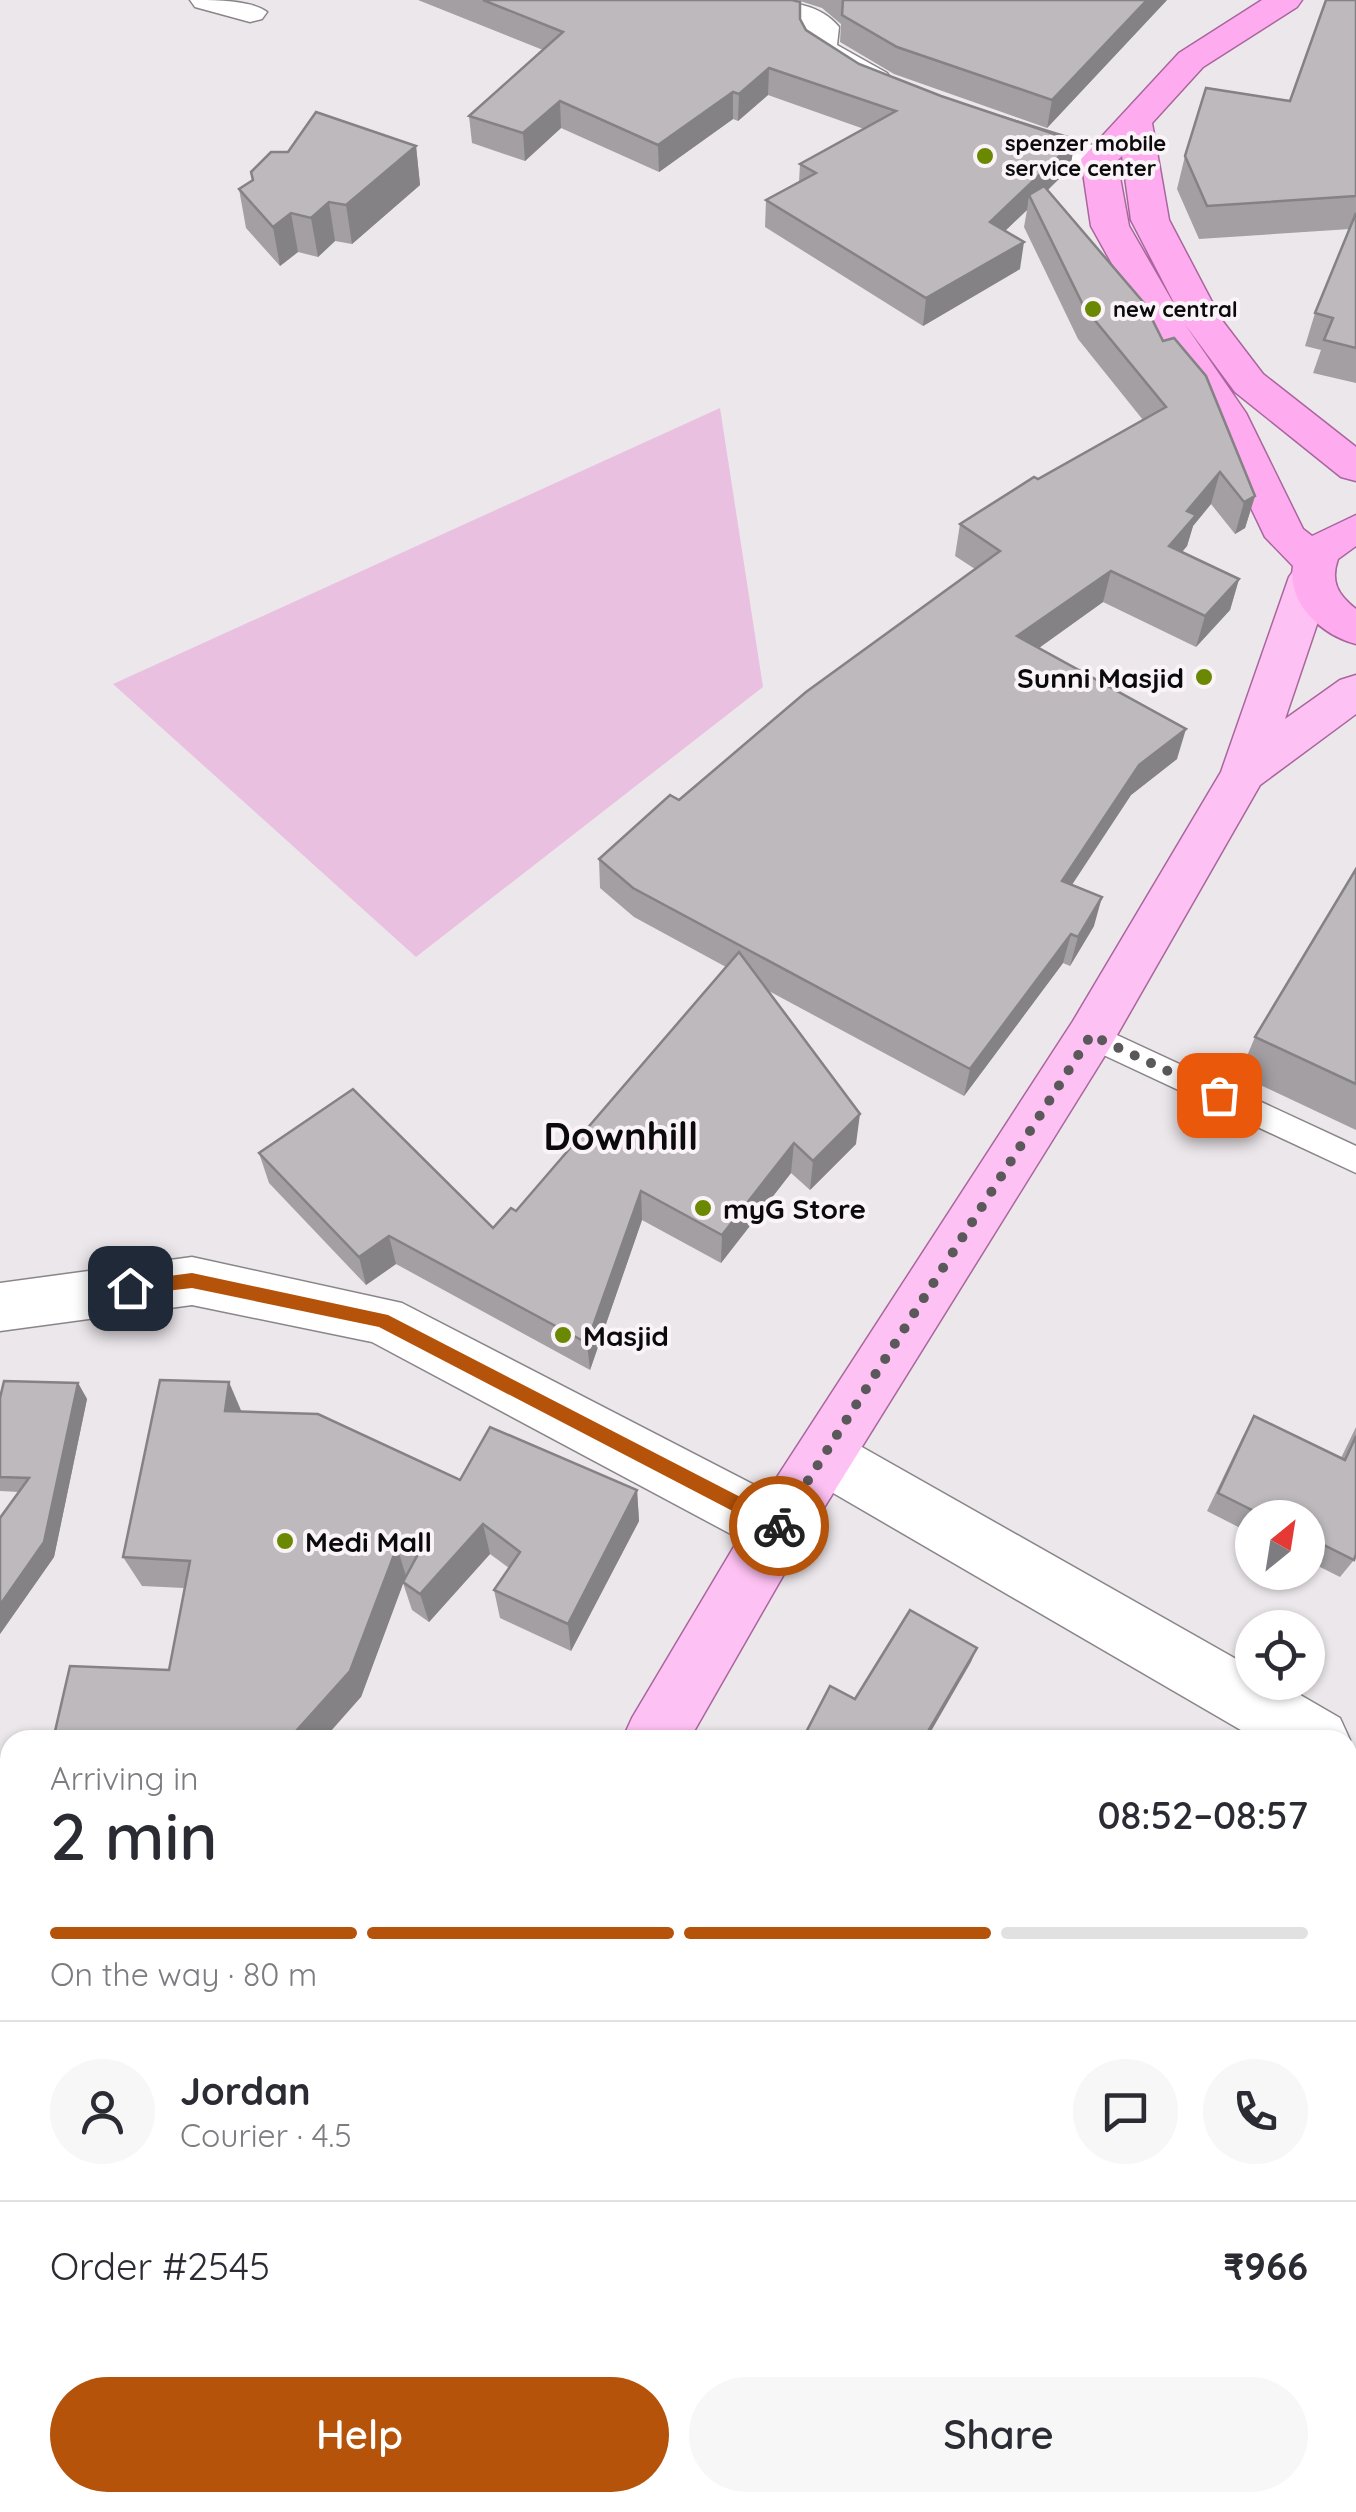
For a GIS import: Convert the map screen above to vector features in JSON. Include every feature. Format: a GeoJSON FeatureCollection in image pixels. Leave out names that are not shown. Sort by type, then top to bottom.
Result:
{"type":"FeatureCollection","features":[{"type":"Feature","properties":{"kind":"highway"},"geometry":{"type":"LineString","coordinates":[[1285,0],[1191,60],[1099,160],[1110,226],[1170,334],[1226,413],[1286,536],[1312,568],[1328,610],[1356,629]]}},
{"type":"Feature","properties":{"kind":"highway"},"geometry":{"type":"LineString","coordinates":[[1134,120],[1150,220],[1203,322],[1249,382],[1356,468]]}},
{"type":"Feature","properties":{"kind":"highway"},"geometry":{"type":"LineString","coordinates":[[1312,568],[1337,536],[1356,529]]}},
{"type":"Feature","properties":{"kind":"main road"},"geometry":{"type":"LineString","coordinates":[[660,1730],[778,1528],[1091,1035],[1244,773],[1312,568]]}},
{"type":"Feature","properties":{"kind":"main road"},"geometry":{"type":"LineString","coordinates":[[1244,773],[1356,691]]}},
{"type":"Feature","properties":{"kind":"street"},"geometry":{"type":"LineString","coordinates":[[208,0],[250,12]]}},
{"type":"Feature","properties":{"kind":"street"},"geometry":{"type":"LineString","coordinates":[[760,0],[815,20],[822,27],[818,39],[822,52],[903,92]]}},
{"type":"Feature","properties":{"kind":"street"},"geometry":{"type":"LineString","coordinates":[[972,118],[1099,160]]}},
{"type":"Feature","properties":{"kind":"street"},"geometry":{"type":"LineString","coordinates":[[0,1307],[192,1280],[382,1320],[778,1528]]}},
{"type":"Feature","properties":{"kind":"street"},"geometry":{"type":"LineString","coordinates":[[825,1457],[1301,1730]]}},
{"type":"Feature","properties":{"kind":"lane"},"geometry":{"type":"LineString","coordinates":[[1091,1035],[1356,1160]]}},
{"type":"Feature","properties":{"kind":"shaded area"},"geometry":{"type":"Polygon","coordinates":[[[720,408],[763,687],[416,957],[113,684],[720,408]]]}},
{"type":"Feature","properties":{"kind":"building"},"geometry":{"type":"Polygon","coordinates":[[[483,0],[792,0],[800,2],[800,19],[806,30],[859,64],[1075,141],[990,222],[1024,242],[926,298],[766,200],[816,173],[800,164],[896,111],[769,68],[739,94],[733,92],[658,145],[560,101],[523,133],[469,116],[563,32],[483,0]]]}},
{"type":"Feature","properties":{"kind":"building"},"geometry":{"type":"Polygon","coordinates":[[[843,0],[1147,0],[1052,100],[897,47],[842,15],[843,0]]]}},
{"type":"Feature","properties":{"kind":"building"},"geometry":{"type":"Polygon","coordinates":[[[1326,0],[1356,0],[1356,196],[1207,206],[1185,156],[1206,88],[1290,101],[1326,0]]]}},
{"type":"Feature","properties":{"kind":"building"},"geometry":{"type":"Polygon","coordinates":[[[316,112],[416,146],[346,205],[329,202],[311,218],[291,213],[273,227],[239,189],[253,180],[251,172],[271,152],[288,152],[316,112]]]}},
{"type":"Feature","properties":{"kind":"building"},"geometry":{"type":"Polygon","coordinates":[[[1044,186],[1144,303],[1163,341],[1174,338],[1206,376],[1255,496],[1244,502],[1220,472],[1187,511],[1196,515],[1169,546],[1239,579],[1205,616],[1111,571],[1017,636],[1186,729],[1139,765],[1062,881],[1102,897],[1078,937],[1071,934],[970,1069],[633,888],[599,859],[670,795],[679,800],[806,692],[1000,551],[960,524],[1034,477],[1038,479],[1166,407],[1084,307],[1029,195],[1044,186]]]}},
{"type":"Feature","properties":{"kind":"building"},"geometry":{"type":"Polygon","coordinates":[[[1356,213],[1356,348],[1324,340],[1333,318],[1315,313],[1356,213]]]}},
{"type":"Feature","properties":{"kind":"building"},"geometry":{"type":"Polygon","coordinates":[[[1356,869],[1356,1084],[1255,1037],[1356,869]]]}},
{"type":"Feature","properties":{"kind":"building"},"geometry":{"type":"Polygon","coordinates":[[[739,952],[860,1114],[813,1161],[794,1143],[722,1235],[641,1191],[587,1343],[389,1236],[359,1257],[259,1153],[353,1089],[493,1228],[511,1208],[516,1211],[739,952]]]}},
{"type":"Feature","properties":{"kind":"building"},"geometry":{"type":"Polygon","coordinates":[[[160,1380],[229,1382],[225,1411],[318,1414],[460,1480],[490,1427],[637,1490],[568,1624],[494,1590],[520,1552],[483,1524],[420,1594],[403,1582],[417,1556],[397,1547],[350,1671],[297,1730],[55,1730],[70,1666],[169,1670],[190,1561],[123,1557],[160,1380]]]}},
{"type":"Feature","properties":{"kind":"building"},"geometry":{"type":"Polygon","coordinates":[[[4,1381],[78,1383],[44,1542],[0,1605],[0,1518],[29,1478],[0,1477],[0,1398],[4,1381]]]}},
{"type":"Feature","properties":{"kind":"building"},"geometry":{"type":"Polygon","coordinates":[[[1254,1416],[1345,1460],[1356,1436],[1354,1560],[1325,1546],[1325,1500],[1235,1502],[1218,1493],[1254,1416]]]}},
{"type":"Feature","properties":{"kind":"building"},"geometry":{"type":"Polygon","coordinates":[[[910,1610],[977,1648],[929,1730],[807,1730],[830,1686],[855,1699],[910,1610]]]}},
{"type":"Feature","properties":{"kind":"way so far"},"geometry":{"type":"LineString","coordinates":[[779,1526],[1091,1035],[1219,1095]]}},
{"type":"Feature","properties":{"kind":"place","name":"spenzer mobile service center"},"geometry":{"type":"Point","coordinates":[985,156]}},
{"type":"Feature","properties":{"kind":"place","name":"new central"},"geometry":{"type":"Point","coordinates":[1093,309]}},
{"type":"Feature","properties":{"kind":"place","name":"Sunni Masjid"},"geometry":{"type":"Point","coordinates":[1204,677]}},
{"type":"Feature","properties":{"kind":"place","name":"myG Store"},"geometry":{"type":"Point","coordinates":[703,1208]}},
{"type":"Feature","properties":{"kind":"place","name":"Masjid"},"geometry":{"type":"Point","coordinates":[563,1335]}},
{"type":"Feature","properties":{"kind":"place","name":"Medi Mall"},"geometry":{"type":"Point","coordinates":[285,1541]}},
{"type":"Feature","properties":{"kind":"district","name":"Downhill"},"geometry":{"type":"Point","coordinates":[621,1136]}},
{"type":"Feature","properties":{"kind":"route"},"geometry":{"type":"LineString","coordinates":[[130,1288],[192,1280],[382,1320],[779,1526]]}}]}
